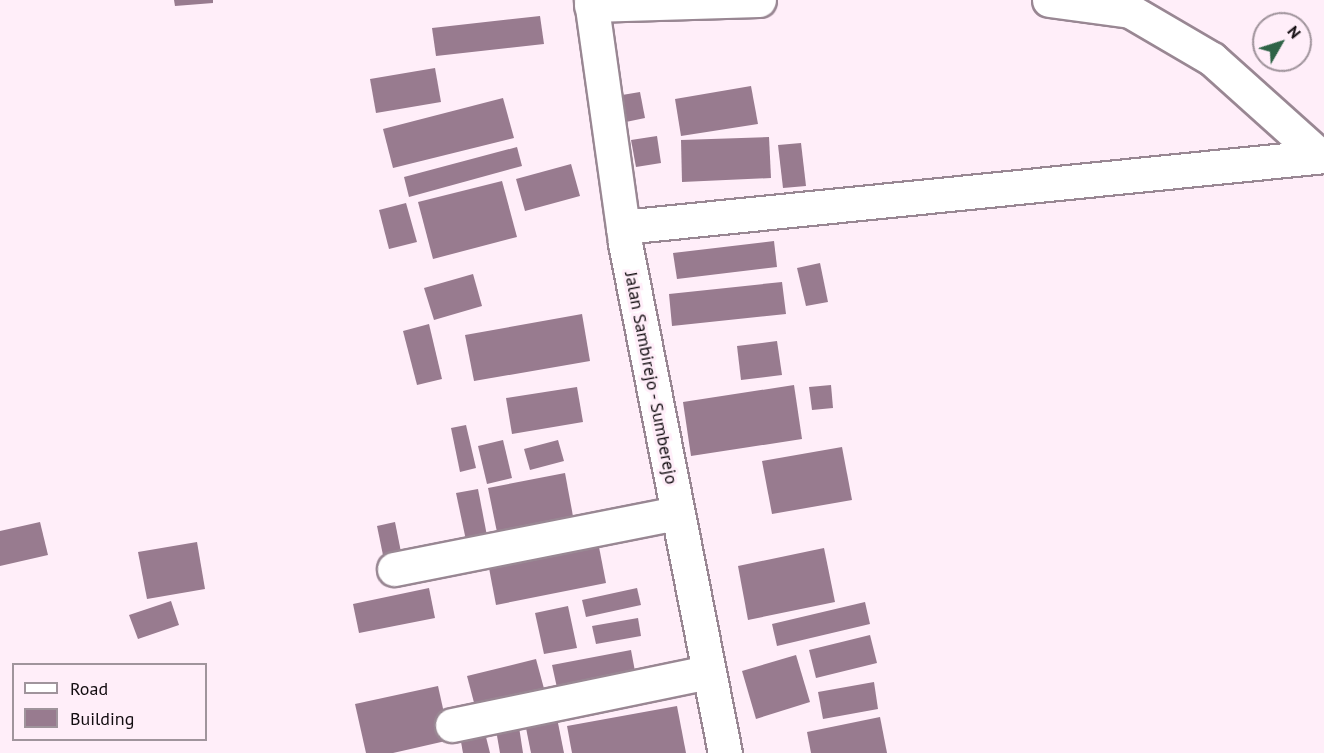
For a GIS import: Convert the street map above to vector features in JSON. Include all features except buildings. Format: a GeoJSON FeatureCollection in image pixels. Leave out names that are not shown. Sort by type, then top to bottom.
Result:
{"type":"FeatureCollection","features":[{"type":"Feature","properties":{"kind":"street"},"geometry":{"type":"LineString","coordinates":[[591,2],[759,0]]}},
{"type":"Feature","properties":{"kind":"street"},"geometry":{"type":"LineString","coordinates":[[1049,0],[1130,11],[1212,59],[1322,156]]}},
{"type":"Feature","properties":{"kind":"street","name":"Jalan Sambirejo - Sumberejo"},"geometry":{"type":"LineString","coordinates":[[591,2],[623,227],[676,513],[725,753]]}},
{"type":"Feature","properties":{"kind":"street"},"geometry":{"type":"LineString","coordinates":[[623,227],[1322,156]]}},
{"type":"Feature","properties":{"kind":"street"},"geometry":{"type":"LineString","coordinates":[[394,569],[676,513]]}},
{"type":"Feature","properties":{"kind":"street"},"geometry":{"type":"LineString","coordinates":[[452,725],[708,672]]}}]}
